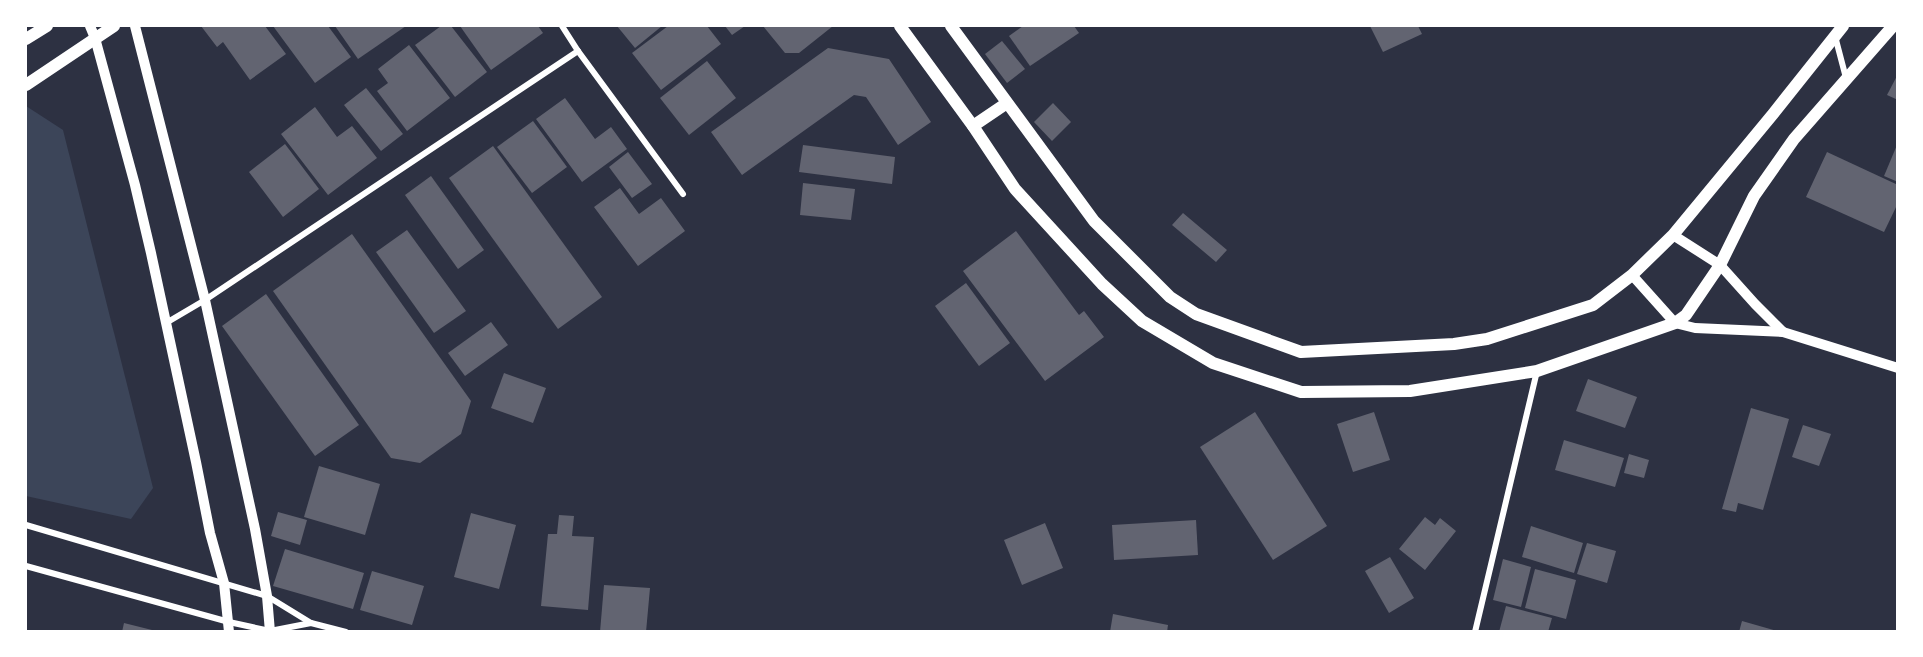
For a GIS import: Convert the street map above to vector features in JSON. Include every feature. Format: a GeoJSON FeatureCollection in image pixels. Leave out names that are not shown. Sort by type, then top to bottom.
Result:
{"type":"FeatureCollection","features":[{"type":"Feature","properties":{"kind":"main road"},"geometry":{"type":"LineString","coordinates":[[26,39],[47,26]]}},
{"type":"Feature","properties":{"kind":"main road"},"geometry":{"type":"LineString","coordinates":[[26,85],[114,26]]}},
{"type":"Feature","properties":{"kind":"main road"},"geometry":{"type":"LineString","coordinates":[[900,26],[973,126],[1015,189],[1102,284],[1142,321],[1213,363],[1301,392],[1410,392],[1537,371],[1675,323],[1686,315],[1720,265],[1754,196],[1794,139],[1893,26]]}},
{"type":"Feature","properties":{"kind":"main road"},"geometry":{"type":"LineString","coordinates":[[951,26],[1094,221],[1170,297],[1196,314],[1301,352],[1454,344],[1487,339],[1593,305],[1632,275],[1672,236],[1773,114],[1838,29]]}},
{"type":"Feature","properties":{"kind":"main road"},"geometry":{"type":"LineString","coordinates":[[973,126],[1007,103]]}},
{"type":"Feature","properties":{"kind":"street"},"geometry":{"type":"LineString","coordinates":[[90,26],[135,185],[210,533],[224,583],[229,627]]}},
{"type":"Feature","properties":{"kind":"street"},"geometry":{"type":"LineString","coordinates":[[135,26],[206,300],[255,530],[267,596],[270,631]]}},
{"type":"Feature","properties":{"kind":"street"},"geometry":{"type":"LineString","coordinates":[[562,26],[683,194]]}},
{"type":"Feature","properties":{"kind":"street"},"geometry":{"type":"LineString","coordinates":[[1838,29],[1846,79]]}},
{"type":"Feature","properties":{"kind":"street"},"geometry":{"type":"LineString","coordinates":[[166,323],[206,300],[578,51]]}},
{"type":"Feature","properties":{"kind":"street"},"geometry":{"type":"LineString","coordinates":[[1672,236],[1720,265],[1783,332]]}},
{"type":"Feature","properties":{"kind":"street"},"geometry":{"type":"LineString","coordinates":[[1632,275],[1675,323],[1695,328],[1783,332],[1898,368]]}},
{"type":"Feature","properties":{"kind":"street"},"geometry":{"type":"LineString","coordinates":[[1474,632],[1537,371]]}},
{"type":"Feature","properties":{"kind":"street"},"geometry":{"type":"LineString","coordinates":[[26,525],[267,596],[311,623],[346,632]]}},
{"type":"Feature","properties":{"kind":"street"},"geometry":{"type":"LineString","coordinates":[[26,566],[229,627],[270,631],[311,623]]}},
{"type":"Feature","properties":{"kind":"shaded area"},"geometry":{"type":"Polygon","coordinates":[[[26,106],[63,130],[153,488],[131,519],[26,496],[26,106]]]}},
{"type":"Feature","properties":{"kind":"building"},"geometry":{"type":"Polygon","coordinates":[[[201,26],[265,26],[286,54],[250,80],[223,42],[217,47],[201,26]]]}},
{"type":"Feature","properties":{"kind":"building"},"geometry":{"type":"Polygon","coordinates":[[[273,26],[328,26],[351,57],[315,83],[273,26]]]}},
{"type":"Feature","properties":{"kind":"building"},"geometry":{"type":"Polygon","coordinates":[[[335,26],[406,26],[358,59],[335,26]]]}},
{"type":"Feature","properties":{"kind":"building"},"geometry":{"type":"Polygon","coordinates":[[[441,26],[451,26],[487,72],[455,97],[415,45],[441,26]]]}},
{"type":"Feature","properties":{"kind":"building"},"geometry":{"type":"Polygon","coordinates":[[[460,26],[538,26],[543,33],[491,70],[460,26]]]}},
{"type":"Feature","properties":{"kind":"building"},"geometry":{"type":"Polygon","coordinates":[[[617,26],[662,26],[635,48],[617,26]]]}},
{"type":"Feature","properties":{"kind":"building"},"geometry":{"type":"Polygon","coordinates":[[[668,26],[707,26],[721,44],[661,90],[632,53],[668,26]]]}},
{"type":"Feature","properties":{"kind":"building"},"geometry":{"type":"Polygon","coordinates":[[[725,26],[745,26],[732,35],[725,26]]]}},
{"type":"Feature","properties":{"kind":"building"},"geometry":{"type":"Polygon","coordinates":[[[763,26],[833,26],[799,53],[785,53],[763,26]]]}},
{"type":"Feature","properties":{"kind":"building"},"geometry":{"type":"Polygon","coordinates":[[[1023,26],[1074,26],[1079,33],[1030,66],[1009,36],[1023,26]]]}},
{"type":"Feature","properties":{"kind":"building"},"geometry":{"type":"Polygon","coordinates":[[[1370,26],[1418,26],[1422,34],[1383,52],[1370,26]]]}},
{"type":"Feature","properties":{"kind":"building"},"geometry":{"type":"Polygon","coordinates":[[[1002,41],[1025,69],[1007,83],[985,54],[1002,41]]]}},
{"type":"Feature","properties":{"kind":"building"},"geometry":{"type":"Polygon","coordinates":[[[409,45],[450,98],[407,131],[377,91],[388,83],[378,69],[409,45]]]}},
{"type":"Feature","properties":{"kind":"building"},"geometry":{"type":"Polygon","coordinates":[[[828,48],[889,59],[931,122],[898,145],[866,97],[854,95],[742,175],[711,132],[828,48]]]}},
{"type":"Feature","properties":{"kind":"building"},"geometry":{"type":"Polygon","coordinates":[[[707,61],[736,98],[689,135],[660,98],[707,61]]]}},
{"type":"Feature","properties":{"kind":"building"},"geometry":{"type":"Polygon","coordinates":[[[1898,74],[1898,100],[1887,95],[1898,74]]]}},
{"type":"Feature","properties":{"kind":"building"},"geometry":{"type":"Polygon","coordinates":[[[366,88],[403,134],[381,151],[344,105],[366,88]]]}},
{"type":"Feature","properties":{"kind":"building"},"geometry":{"type":"Polygon","coordinates":[[[565,98],[595,139],[611,127],[627,149],[582,182],[536,119],[565,98]]]}},
{"type":"Feature","properties":{"kind":"building"},"geometry":{"type":"Polygon","coordinates":[[[1053,103],[1071,122],[1052,141],[1034,122],[1053,103]]]}},
{"type":"Feature","properties":{"kind":"building"},"geometry":{"type":"Polygon","coordinates":[[[315,107],[337,137],[352,126],[377,158],[328,195],[281,134],[315,107]]]}},
{"type":"Feature","properties":{"kind":"building"},"geometry":{"type":"Polygon","coordinates":[[[533,121],[567,167],[532,193],[497,147],[533,121]]]}},
{"type":"Feature","properties":{"kind":"building"},"geometry":{"type":"Polygon","coordinates":[[[285,144],[319,189],[283,217],[249,172],[285,144]]]}},
{"type":"Feature","properties":{"kind":"building"},"geometry":{"type":"Polygon","coordinates":[[[803,145],[895,157],[892,184],[799,172],[803,145]]]}},
{"type":"Feature","properties":{"kind":"building"},"geometry":{"type":"Polygon","coordinates":[[[1898,145],[1898,182],[1884,176],[1898,145]]]}},
{"type":"Feature","properties":{"kind":"building"},"geometry":{"type":"Polygon","coordinates":[[[493,146],[602,297],[558,329],[449,178],[493,146]]]}},
{"type":"Feature","properties":{"kind":"building"},"geometry":{"type":"Polygon","coordinates":[[[628,152],[652,184],[632,198],[609,167],[628,152]]]}},
{"type":"Feature","properties":{"kind":"building"},"geometry":{"type":"Polygon","coordinates":[[[1827,152],[1898,185],[1898,203],[1884,232],[1806,197],[1827,152]]]}},
{"type":"Feature","properties":{"kind":"building"},"geometry":{"type":"Polygon","coordinates":[[[431,176],[484,250],[458,269],[405,195],[431,176]]]}},
{"type":"Feature","properties":{"kind":"building"},"geometry":{"type":"Polygon","coordinates":[[[803,183],[855,189],[851,220],[800,215],[803,183]]]}},
{"type":"Feature","properties":{"kind":"building"},"geometry":{"type":"Polygon","coordinates":[[[620,188],[639,214],[661,198],[685,231],[638,266],[594,207],[620,188]]]}},
{"type":"Feature","properties":{"kind":"building"},"geometry":{"type":"Polygon","coordinates":[[[1183,213],[1227,250],[1216,262],[1172,225],[1183,213]]]}},
{"type":"Feature","properties":{"kind":"building"},"geometry":{"type":"Polygon","coordinates":[[[407,230],[466,311],[434,333],[376,252],[407,230]]]}},
{"type":"Feature","properties":{"kind":"building"},"geometry":{"type":"Polygon","coordinates":[[[1016,231],[1079,315],[1084,311],[1104,337],[1045,381],[963,271],[1016,231]]]}},
{"type":"Feature","properties":{"kind":"building"},"geometry":{"type":"Polygon","coordinates":[[[352,234],[471,401],[461,434],[420,463],[391,458],[273,291],[352,234]]]}},
{"type":"Feature","properties":{"kind":"building"},"geometry":{"type":"Polygon","coordinates":[[[966,283],[1010,343],[979,366],[935,306],[966,283]]]}},
{"type":"Feature","properties":{"kind":"building"},"geometry":{"type":"Polygon","coordinates":[[[266,294],[359,425],[315,456],[222,326],[266,294]]]}},
{"type":"Feature","properties":{"kind":"building"},"geometry":{"type":"Polygon","coordinates":[[[491,322],[508,345],[465,376],[448,353],[491,322]]]}},
{"type":"Feature","properties":{"kind":"building"},"geometry":{"type":"Polygon","coordinates":[[[504,373],[546,388],[533,423],[491,408],[504,373]]]}},
{"type":"Feature","properties":{"kind":"building"},"geometry":{"type":"Polygon","coordinates":[[[1588,379],[1637,397],[1625,428],[1576,411],[1588,379]]]}},
{"type":"Feature","properties":{"kind":"building"},"geometry":{"type":"Polygon","coordinates":[[[1751,408],[1789,419],[1763,510],[1738,503],[1736,512],[1722,509],[1751,408]]]}},
{"type":"Feature","properties":{"kind":"building"},"geometry":{"type":"Polygon","coordinates":[[[1255,412],[1327,526],[1273,560],[1200,447],[1255,412]]]}},
{"type":"Feature","properties":{"kind":"building"},"geometry":{"type":"Polygon","coordinates":[[[1374,412],[1390,460],[1353,472],[1337,424],[1374,412]]]}},
{"type":"Feature","properties":{"kind":"building"},"geometry":{"type":"Polygon","coordinates":[[[1803,425],[1831,434],[1819,466],[1792,457],[1803,425]]]}},
{"type":"Feature","properties":{"kind":"building"},"geometry":{"type":"Polygon","coordinates":[[[1564,440],[1624,458],[1615,487],[1555,470],[1564,440]]]}},
{"type":"Feature","properties":{"kind":"building"},"geometry":{"type":"Polygon","coordinates":[[[1629,454],[1649,460],[1644,478],[1624,473],[1629,454]]]}},
{"type":"Feature","properties":{"kind":"building"},"geometry":{"type":"Polygon","coordinates":[[[319,466],[380,484],[365,535],[304,517],[319,466]]]}},
{"type":"Feature","properties":{"kind":"building"},"geometry":{"type":"Polygon","coordinates":[[[278,512],[307,520],[300,545],[271,536],[278,512]]]}},
{"type":"Feature","properties":{"kind":"building"},"geometry":{"type":"Polygon","coordinates":[[[471,513],[516,525],[499,589],[454,577],[471,513]]]}},
{"type":"Feature","properties":{"kind":"building"},"geometry":{"type":"Polygon","coordinates":[[[559,515],[574,516],[572,536],[594,537],[588,610],[541,606],[548,534],[557,534],[559,515]]]}},
{"type":"Feature","properties":{"kind":"building"},"geometry":{"type":"Polygon","coordinates":[[[1425,517],[1435,525],[1440,518],[1456,531],[1425,570],[1399,549],[1425,517]]]}},
{"type":"Feature","properties":{"kind":"building"},"geometry":{"type":"Polygon","coordinates":[[[1196,520],[1198,555],[1114,560],[1112,525],[1196,520]]]}},
{"type":"Feature","properties":{"kind":"building"},"geometry":{"type":"Polygon","coordinates":[[[1045,523],[1063,568],[1022,585],[1004,540],[1045,523]]]}},
{"type":"Feature","properties":{"kind":"building"},"geometry":{"type":"Polygon","coordinates":[[[1531,526],[1583,543],[1574,573],[1522,557],[1531,526]]]}},
{"type":"Feature","properties":{"kind":"building"},"geometry":{"type":"Polygon","coordinates":[[[1587,543],[1616,551],[1607,583],[1577,574],[1587,543]]]}},
{"type":"Feature","properties":{"kind":"building"},"geometry":{"type":"Polygon","coordinates":[[[285,549],[364,573],[353,609],[273,586],[285,549]]]}},
{"type":"Feature","properties":{"kind":"building"},"geometry":{"type":"Polygon","coordinates":[[[1390,557],[1414,598],[1389,613],[1365,571],[1390,557]]]}},
{"type":"Feature","properties":{"kind":"building"},"geometry":{"type":"Polygon","coordinates":[[[1503,559],[1531,567],[1521,607],[1493,600],[1503,559]]]}},
{"type":"Feature","properties":{"kind":"building"},"geometry":{"type":"Polygon","coordinates":[[[1535,569],[1576,580],[1566,619],[1525,608],[1535,569]]]}},
{"type":"Feature","properties":{"kind":"building"},"geometry":{"type":"Polygon","coordinates":[[[372,571],[424,586],[412,625],[360,610],[372,571]]]}},
{"type":"Feature","properties":{"kind":"building"},"geometry":{"type":"Polygon","coordinates":[[[604,585],[650,588],[646,632],[600,632],[604,585]]]}},
{"type":"Feature","properties":{"kind":"building"},"geometry":{"type":"Polygon","coordinates":[[[1506,606],[1552,618],[1548,632],[1499,632],[1506,606]]]}},
{"type":"Feature","properties":{"kind":"building"},"geometry":{"type":"Polygon","coordinates":[[[1113,614],[1168,625],[1167,632],[1110,632],[1113,614]]]}},
{"type":"Feature","properties":{"kind":"building"},"geometry":{"type":"Polygon","coordinates":[[[1742,621],[1777,631],[1777,632],[1739,632],[1742,621]]]}},
{"type":"Feature","properties":{"kind":"building"},"geometry":{"type":"Polygon","coordinates":[[[124,623],[156,631],[156,632],[122,632],[124,623]]]}}]}
